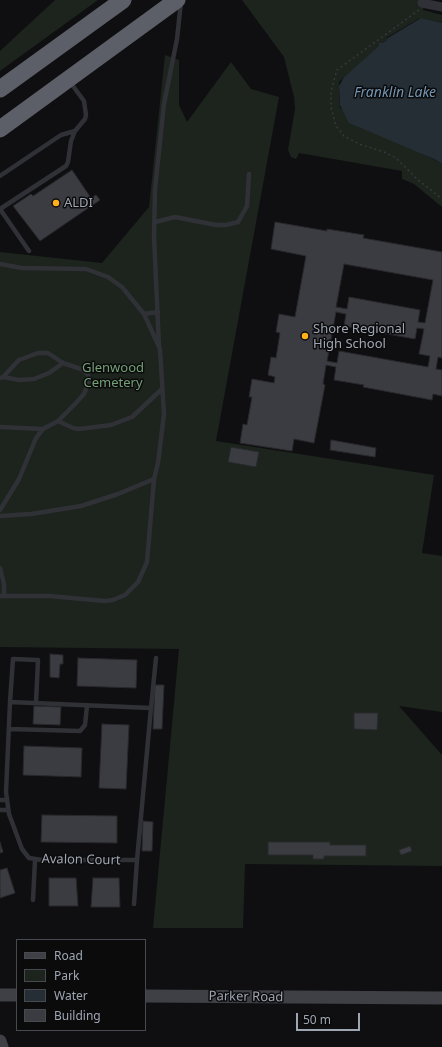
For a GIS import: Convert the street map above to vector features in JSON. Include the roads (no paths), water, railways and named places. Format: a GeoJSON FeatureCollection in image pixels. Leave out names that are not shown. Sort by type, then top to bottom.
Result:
{"type":"FeatureCollection","features":[{"type":"Feature","properties":{"kind":"highway"},"geometry":{"type":"LineString","coordinates":[[0,88],[123,0]]}},
{"type":"Feature","properties":{"kind":"highway"},"geometry":{"type":"LineString","coordinates":[[0,129],[177,0]]}},
{"type":"Feature","properties":{"kind":"street"},"geometry":{"type":"LineString","coordinates":[[423,6],[442,7]]}},
{"type":"Feature","properties":{"kind":"street"},"geometry":{"type":"LineString","coordinates":[[0,995],[16,995]]}},
{"type":"Feature","properties":{"kind":"street","name":"Parker Road"},"geometry":{"type":"LineString","coordinates":[[146,996],[442,998]]}},
{"type":"Feature","properties":{"kind":"street"},"geometry":{"type":"LineString","coordinates":[[0,1041],[2,1047]]}},
{"type":"Feature","properties":{"kind":"lane"},"geometry":{"type":"LineString","coordinates":[[0,568],[4,584],[2,596],[49,596],[105,601],[113,600],[125,595],[138,582],[147,562],[154,480],[162,436],[164,414],[158,312],[155,188],[164,104],[181,18],[181,0]]}},
{"type":"Feature","properties":{"kind":"lane"},"geometry":{"type":"LineString","coordinates":[[29,251],[0,209],[66,166],[69,159],[71,141],[75,130],[85,120],[86,107],[69,80]]}},
{"type":"Feature","properties":{"kind":"lane"},"geometry":{"type":"LineString","coordinates":[[0,176],[61,135],[75,130]]}},
{"type":"Feature","properties":{"kind":"lane"},"geometry":{"type":"LineString","coordinates":[[155,222],[175,217],[226,225],[238,222],[247,206],[250,174]]}},
{"type":"Feature","properties":{"kind":"lane"},"geometry":{"type":"LineString","coordinates":[[0,264],[22,268],[80,269],[95,271],[108,277],[122,287],[144,314],[160,349]]}},
{"type":"Feature","properties":{"kind":"lane"},"geometry":{"type":"LineString","coordinates":[[144,314],[158,312]]}},
{"type":"Feature","properties":{"kind":"lane"},"geometry":{"type":"LineString","coordinates":[[0,510],[15,489],[32,444],[43,429],[58,421],[84,394],[89,381],[88,375],[84,370],[63,363],[48,353],[38,353],[19,360],[2,377]]}},
{"type":"Feature","properties":{"kind":"lane"},"geometry":{"type":"LineString","coordinates":[[2,377],[19,380],[34,379],[49,373],[63,363]]}},
{"type":"Feature","properties":{"kind":"lane"},"geometry":{"type":"LineString","coordinates":[[58,421],[72,428],[79,429],[111,425],[132,417],[162,389]]}},
{"type":"Feature","properties":{"kind":"lane"},"geometry":{"type":"LineString","coordinates":[[0,427],[43,429]]}},
{"type":"Feature","properties":{"kind":"lane"},"geometry":{"type":"LineString","coordinates":[[0,516],[30,514],[81,506],[154,480]]}},
{"type":"Feature","properties":{"kind":"lane","name":"Avalon Court"},"geometry":{"type":"LineString","coordinates":[[36,704],[38,660],[13,659],[7,800],[8,810],[22,849],[29,858],[35,860],[137,860],[156,658]]}},
{"type":"Feature","properties":{"kind":"lane"},"geometry":{"type":"LineString","coordinates":[[10,702],[151,708]]}},
{"type":"Feature","properties":{"kind":"lane"},"geometry":{"type":"LineString","coordinates":[[9,729],[80,731],[85,725],[87,706]]}},
{"type":"Feature","properties":{"kind":"lane"},"geometry":{"type":"LineString","coordinates":[[0,800],[7,800]]}},
{"type":"Feature","properties":{"kind":"lane"},"geometry":{"type":"LineString","coordinates":[[0,810],[8,810]]}},
{"type":"Feature","properties":{"kind":"lane"},"geometry":{"type":"LineString","coordinates":[[33,900],[35,860]]}},
{"type":"Feature","properties":{"kind":"lane"},"geometry":{"type":"LineString","coordinates":[[134,904],[137,860]]}},
{"type":"Feature","properties":{"kind":"water","name":"Franklin Lake"},"geometry":{"type":"Polygon","coordinates":[[[421,18],[442,23],[442,164],[434,159],[349,123],[340,105],[339,86],[344,77],[379,46],[379,43],[383,43],[387,40],[386,39],[421,18]]]}},
{"type":"Feature","properties":{"kind":"place","name":"ALDI"},"geometry":{"type":"Point","coordinates":[56,203]}},
{"type":"Feature","properties":{"kind":"place","name":"Shore Regional High School"},"geometry":{"type":"Point","coordinates":[305,336]}},
{"type":"Feature","properties":{"kind":"park label","name":"Glenwood Cemetery"},"geometry":{"type":"Point","coordinates":[113,376]}}]}
